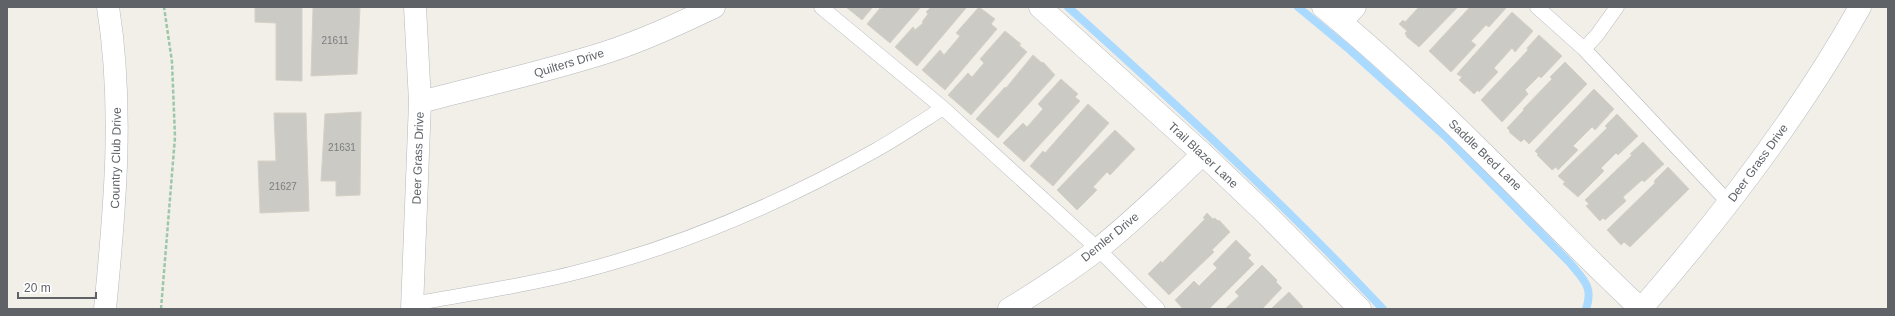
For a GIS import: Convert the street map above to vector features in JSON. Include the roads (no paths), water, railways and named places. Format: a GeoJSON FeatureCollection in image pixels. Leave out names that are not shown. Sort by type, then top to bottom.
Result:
{"type":"FeatureCollection","features":[{"type":"Feature","properties":{"kind":"street","name":"Country Club Drive"},"geometry":{"type":"LineString","coordinates":[[105,309],[114,226],[117,157],[117,99],[114,40],[108,7]]}},
{"type":"Feature","properties":{"kind":"street","name":"Deer Grass Drive"},"geometry":{"type":"LineString","coordinates":[[412,306],[420,102],[415,7]]}},
{"type":"Feature","properties":{"kind":"street","name":"Quilters Drive"},"geometry":{"type":"LineString","coordinates":[[420,102],[537,73],[605,52],[645,38],[714,7]]}},
{"type":"Feature","properties":{"kind":"street","name":"Trail Blazer Lane"},"geometry":{"type":"LineString","coordinates":[[1040,7],[1203,154],[1265,213],[1360,309]]}},
{"type":"Feature","properties":{"kind":"street","name":"Saddle Bred Lane"},"geometry":{"type":"LineString","coordinates":[[1323,7],[1348,15],[1427,99],[1478,148],[1605,276],[1641,309]]}},
{"type":"Feature","properties":{"kind":"street","name":"Deer Grass Drive"},"geometry":{"type":"LineString","coordinates":[[1641,309],[1729,203],[1766,154],[1840,42],[1860,7]]}},
{"type":"Feature","properties":{"kind":"street","name":"Demler Drive"},"geometry":{"type":"LineString","coordinates":[[1009,309],[1098,249],[1128,224],[1203,154]]}},
{"type":"Feature","properties":{"kind":"lane"},"geometry":{"type":"LineString","coordinates":[[821,7],[943,108],[1098,249],[1158,309]]}},
{"type":"Feature","properties":{"kind":"lane"},"geometry":{"type":"LineString","coordinates":[[1537,7],[1584,50],[1729,203]]}},
{"type":"Feature","properties":{"kind":"lane"},"geometry":{"type":"LineString","coordinates":[[1584,50],[1617,7]]}},
{"type":"Feature","properties":{"kind":"lane"},"geometry":{"type":"LineString","coordinates":[[412,306],[578,272],[687,238],[736,219],[830,174],[877,149],[943,108]]}},
{"type":"Feature","properties":{"kind":"waterway"},"geometry":{"type":"LineString","coordinates":[[1068,7],[1149,80],[1268,192],[1383,309]]}},
{"type":"Feature","properties":{"kind":"waterway"},"geometry":{"type":"LineString","coordinates":[[1298,7],[1350,50],[1445,136],[1570,263],[1583,279],[1588,289],[1589,295],[1586,309]]}}]}
